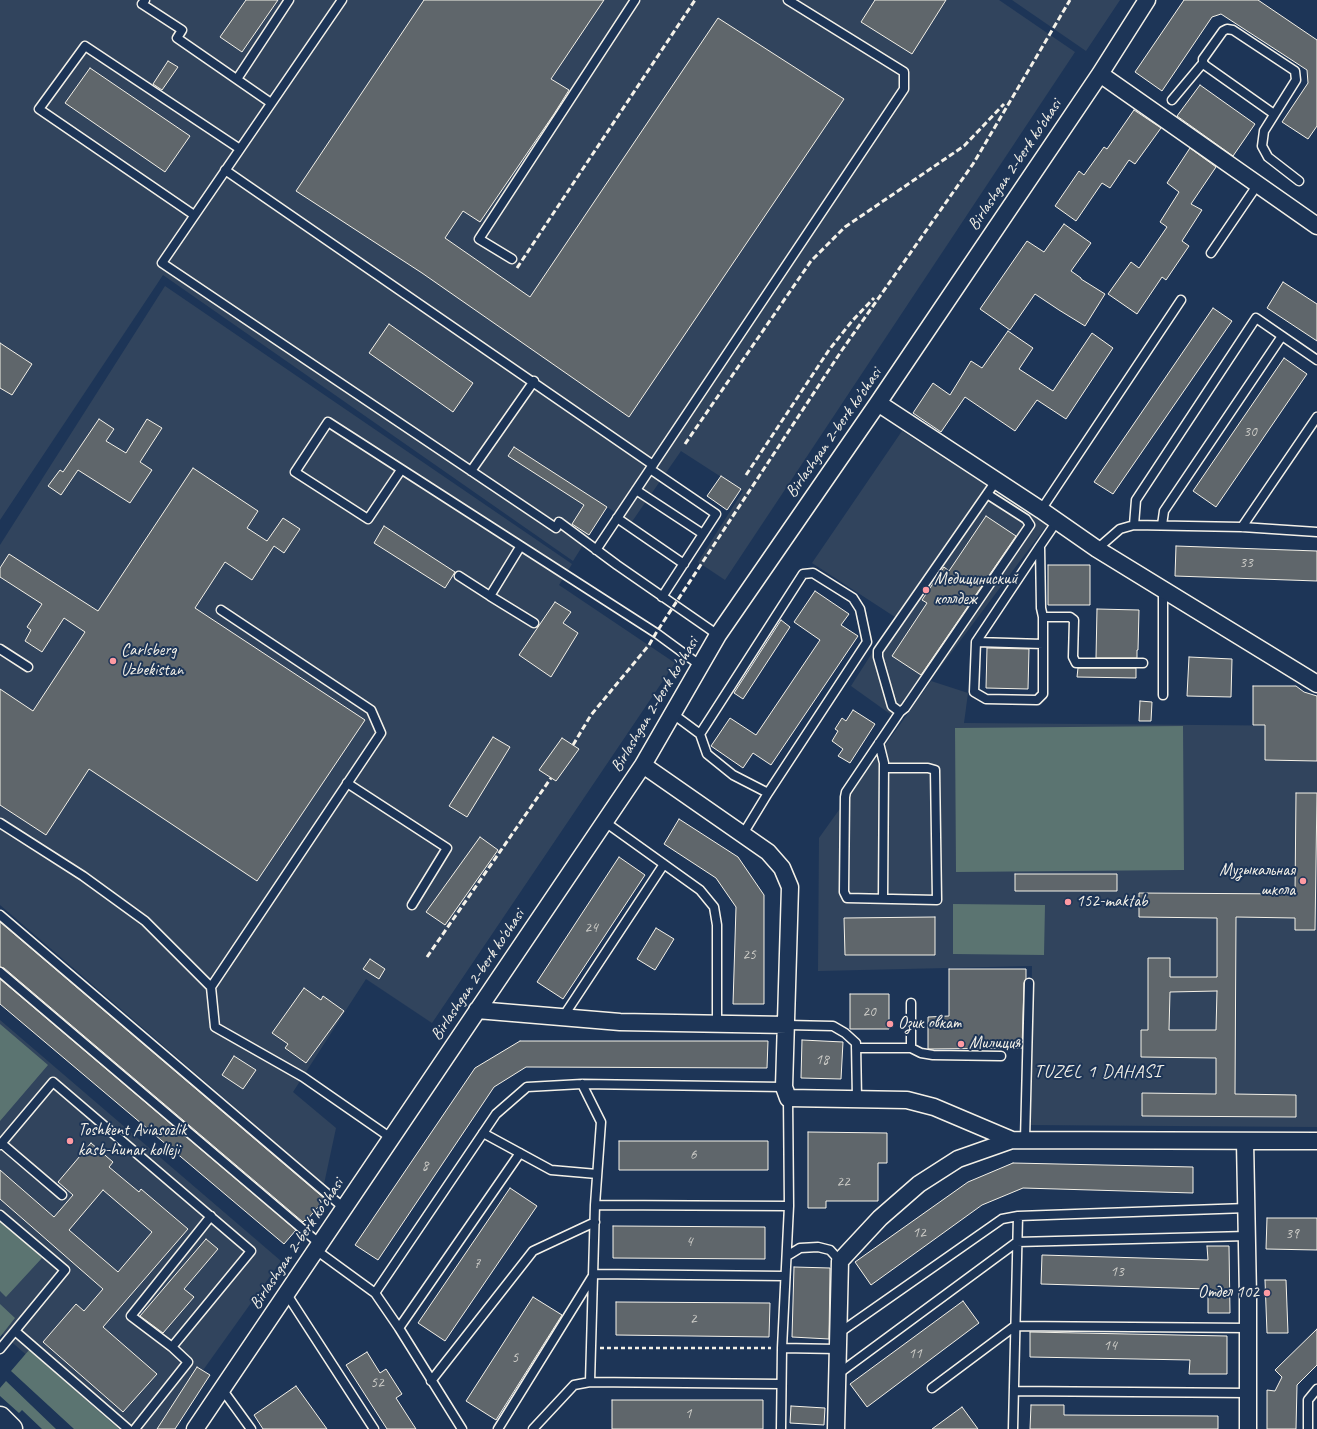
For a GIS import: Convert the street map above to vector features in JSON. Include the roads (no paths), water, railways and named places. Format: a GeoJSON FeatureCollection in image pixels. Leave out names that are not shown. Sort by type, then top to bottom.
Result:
{"type":"FeatureCollection","features":[{"type":"Feature","properties":{"kind":"main road"},"geometry":{"type":"LineString","coordinates":[[0,1418],[11,1429]]}},
{"type":"Feature","properties":{"kind":"street","name":"Birlashgan 2-berk ko'chasi"},"geometry":{"type":"LineString","coordinates":[[195,1429],[643,765],[718,635],[878,403],[1100,74],[1147,0]]}},
{"type":"Feature","properties":{"kind":"street"},"geometry":{"type":"LineString","coordinates":[[1100,74],[1317,226]]}},
{"type":"Feature","properties":{"kind":"street"},"geometry":{"type":"LineString","coordinates":[[878,403],[991,487],[1041,510],[1097,549],[1317,684]]}},
{"type":"Feature","properties":{"kind":"street"},"geometry":{"type":"LineString","coordinates":[[643,765],[768,852],[782,868],[790,887],[786,1092],[857,1099],[907,1100],[934,1107],[1018,1140]]}},
{"type":"Feature","properties":{"kind":"street"},"geometry":{"type":"LineString","coordinates":[[478,1010],[620,1022],[787,1025]]}},
{"type":"Feature","properties":{"kind":"street"},"geometry":{"type":"LineString","coordinates":[[836,1429],[840,1262],[880,1218],[919,1184],[958,1159],[1018,1140],[1317,1141]]}},
{"type":"Feature","properties":{"kind":"street"},"geometry":{"type":"LineString","coordinates":[[1245,1141],[1248,1429]]}},
{"type":"Feature","properties":{"kind":"lane"},"geometry":{"type":"LineString","coordinates":[[145,0],[142,4],[182,30],[177,38],[271,103]]}},
{"type":"Feature","properties":{"kind":"lane"},"geometry":{"type":"LineString","coordinates":[[237,79],[289,0]]}},
{"type":"Feature","properties":{"kind":"lane"},"geometry":{"type":"LineString","coordinates":[[342,0],[162,263],[556,528],[560,522],[596,550],[718,635]]}},
{"type":"Feature","properties":{"kind":"lane"},"geometry":{"type":"LineString","coordinates":[[512,259],[479,239],[635,0]]}},
{"type":"Feature","properties":{"kind":"lane"},"geometry":{"type":"LineString","coordinates":[[596,550],[904,89],[904,72],[788,0]]}},
{"type":"Feature","properties":{"kind":"lane"},"geometry":{"type":"LineString","coordinates":[[1172,100],[1203,63],[1203,59],[1223,31],[1227,29],[1233,30],[1295,71],[1296,80],[1264,131],[1262,146],[1268,157],[1299,181]]}},
{"type":"Feature","properties":{"kind":"lane"},"geometry":{"type":"LineString","coordinates":[[194,215],[39,109],[84,46],[240,149]]}},
{"type":"Feature","properties":{"kind":"lane"},"geometry":{"type":"LineString","coordinates":[[1203,63],[1274,114]]}},
{"type":"Feature","properties":{"kind":"lane"},"geometry":{"type":"LineString","coordinates":[[225,170],[534,381],[716,514],[662,597]]}},
{"type":"Feature","properties":{"kind":"lane"},"geometry":{"type":"LineString","coordinates":[[1212,253],[1258,184]]}},
{"type":"Feature","properties":{"kind":"lane"},"geometry":{"type":"LineString","coordinates":[[1041,510],[1181,300]]}},
{"type":"Feature","properties":{"kind":"lane"},"geometry":{"type":"LineString","coordinates":[[1134,525],[1136,500],[1256,318],[1317,360]]}},
{"type":"Feature","properties":{"kind":"lane"},"geometry":{"type":"LineString","coordinates":[[1162,525],[1164,511],[1282,336]]}},
{"type":"Feature","properties":{"kind":"lane"},"geometry":{"type":"LineString","coordinates":[[471,471],[534,381]]}},
{"type":"Feature","properties":{"kind":"lane"},"geometry":{"type":"LineString","coordinates":[[1242,527],[1317,417]]}},
{"type":"Feature","properties":{"kind":"lane"},"geometry":{"type":"LineString","coordinates":[[401,470],[368,519],[295,472],[328,422],[520,547],[656,633],[701,666]]}},
{"type":"Feature","properties":{"kind":"lane"},"geometry":{"type":"LineString","coordinates":[[884,768],[928,768],[935,770],[937,900],[847,898],[844,892],[845,797],[846,792],[900,712],[905,708],[1030,524],[991,487],[878,651],[878,657],[892,706],[900,712]]}},
{"type":"Feature","properties":{"kind":"lane"},"geometry":{"type":"LineString","coordinates":[[636,490],[703,534]]}},
{"type":"Feature","properties":{"kind":"lane"},"geometry":{"type":"LineString","coordinates":[[617,518],[684,564]]}},
{"type":"Feature","properties":{"kind":"lane"},"geometry":{"type":"LineString","coordinates":[[1040,546],[1041,608],[1043,617],[1043,694],[1037,700],[986,699],[974,692],[976,642],[1040,546],[1057,522]]}},
{"type":"Feature","properties":{"kind":"lane"},"geometry":{"type":"LineString","coordinates":[[1097,549],[1120,529],[1134,525],[1242,527],[1317,532]]}},
{"type":"Feature","properties":{"kind":"lane"},"geometry":{"type":"LineString","coordinates":[[490,596],[520,547]]}},
{"type":"Feature","properties":{"kind":"lane"},"geometry":{"type":"LineString","coordinates":[[700,734],[804,574],[813,573],[853,598],[860,609],[867,642],[768,793],[743,834]]}},
{"type":"Feature","properties":{"kind":"lane"},"geometry":{"type":"LineString","coordinates":[[459,576],[534,623]]}},
{"type":"Feature","properties":{"kind":"lane"},"geometry":{"type":"LineString","coordinates":[[1163,695],[1164,590]]}},
{"type":"Feature","properties":{"kind":"lane"},"geometry":{"type":"LineString","coordinates":[[221,610],[371,710],[381,732],[211,986],[215,1027],[303,1077],[391,1138]]}},
{"type":"Feature","properties":{"kind":"lane"},"geometry":{"type":"LineString","coordinates":[[1043,617],[1070,617],[1074,620],[1073,657],[1076,663],[1143,663]]}},
{"type":"Feature","properties":{"kind":"lane"},"geometry":{"type":"LineString","coordinates":[[976,642],[1043,644]]}},
{"type":"Feature","properties":{"kind":"lane"},"geometry":{"type":"LineString","coordinates":[[0,649],[28,667]]}},
{"type":"Feature","properties":{"kind":"lane"},"geometry":{"type":"LineString","coordinates":[[673,714],[700,734],[706,754],[733,775],[768,793]]}},
{"type":"Feature","properties":{"kind":"lane"},"geometry":{"type":"LineString","coordinates":[[879,743],[884,768],[883,899]]}},
{"type":"Feature","properties":{"kind":"lane"},"geometry":{"type":"LineString","coordinates":[[347,783],[448,848],[412,905]]}},
{"type":"Feature","properties":{"kind":"lane"},"geometry":{"type":"LineString","coordinates":[[604,822],[700,890],[714,907],[717,925],[717,1024]]}},
{"type":"Feature","properties":{"kind":"lane"},"geometry":{"type":"LineString","coordinates":[[0,823],[83,876],[145,921],[211,986]]}},
{"type":"Feature","properties":{"kind":"lane"},"geometry":{"type":"LineString","coordinates":[[563,1017],[664,864]]}},
{"type":"Feature","properties":{"kind":"lane"},"geometry":{"type":"LineString","coordinates":[[0,915],[344,1208]]}},
{"type":"Feature","properties":{"kind":"lane"},"geometry":{"type":"LineString","coordinates":[[0,972],[318,1247],[375,1293],[399,1328],[462,1429]]}},
{"type":"Feature","properties":{"kind":"lane"},"geometry":{"type":"LineString","coordinates":[[1018,1140],[1029,983]]}},
{"type":"Feature","properties":{"kind":"lane"},"geometry":{"type":"LineString","coordinates":[[910,1003],[911,1048]]}},
{"type":"Feature","properties":{"kind":"lane"},"geometry":{"type":"LineString","coordinates":[[787,1025],[833,1026],[845,1032],[856,1043],[857,1099]]}},
{"type":"Feature","properties":{"kind":"lane"},"geometry":{"type":"LineString","coordinates":[[856,1048],[911,1048],[933,1055],[1001,1056]]}},
{"type":"Feature","properties":{"kind":"lane"},"geometry":{"type":"LineString","coordinates":[[62,1195],[1,1144],[53,1082],[251,1251],[172,1347]]}},
{"type":"Feature","properties":{"kind":"lane"},"geometry":{"type":"LineString","coordinates":[[375,1293],[496,1114],[527,1087],[582,1084],[786,1092],[789,1206],[782,1348],[781,1429]]}},
{"type":"Feature","properties":{"kind":"lane"},"geometry":{"type":"LineString","coordinates":[[582,1084],[600,1122],[595,1205],[590,1382]]}},
{"type":"Feature","properties":{"kind":"lane"},"geometry":{"type":"LineString","coordinates":[[483,1133],[551,1170],[597,1174]]}},
{"type":"Feature","properties":{"kind":"lane"},"geometry":{"type":"LineString","coordinates":[[399,1328],[520,1153]]}},
{"type":"Feature","properties":{"kind":"lane"},"geometry":{"type":"LineString","coordinates":[[595,1205],[789,1206]]}},
{"type":"Feature","properties":{"kind":"lane"},"geometry":{"type":"LineString","coordinates":[[838,1333],[1002,1219],[1018,1216],[1246,1208]]}},
{"type":"Feature","properties":{"kind":"lane"},"geometry":{"type":"LineString","coordinates":[[0,1215],[65,1270],[0,1349]]}},
{"type":"Feature","properties":{"kind":"lane"},"geometry":{"type":"LineString","coordinates":[[135,1429],[188,1362],[172,1347],[131,1316],[210,1216]]}},
{"type":"Feature","properties":{"kind":"lane"},"geometry":{"type":"LineString","coordinates":[[1013,1429],[1018,1216]]}},
{"type":"Feature","properties":{"kind":"lane"},"geometry":{"type":"LineString","coordinates":[[431,1381],[533,1250],[595,1222]]}},
{"type":"Feature","properties":{"kind":"lane"},"geometry":{"type":"LineString","coordinates":[[837,1374],[1018,1242],[1247,1236]]}},
{"type":"Feature","properties":{"kind":"lane"},"geometry":{"type":"LineString","coordinates":[[787,1256],[800,1248],[818,1247],[830,1250],[840,1262]]}},
{"type":"Feature","properties":{"kind":"lane"},"geometry":{"type":"LineString","coordinates":[[594,1274],[785,1276]]}},
{"type":"Feature","properties":{"kind":"lane"},"geometry":{"type":"LineString","coordinates":[[498,1429],[594,1274]]}},
{"type":"Feature","properties":{"kind":"lane"},"geometry":{"type":"LineString","coordinates":[[286,1293],[374,1429]]}},
{"type":"Feature","properties":{"kind":"lane"},"geometry":{"type":"LineString","coordinates":[[932,1388],[1015,1326],[1248,1328]]}},
{"type":"Feature","properties":{"kind":"lane"},"geometry":{"type":"LineString","coordinates":[[15,1331],[128,1429]]}},
{"type":"Feature","properties":{"kind":"lane"},"geometry":{"type":"LineString","coordinates":[[782,1348],[838,1349]]}},
{"type":"Feature","properties":{"kind":"lane"},"geometry":{"type":"LineString","coordinates":[[533,1429],[574,1385],[590,1382],[781,1384]]}},
{"type":"Feature","properties":{"kind":"lane"},"geometry":{"type":"LineString","coordinates":[[222,1389],[251,1429]]}},
{"type":"Feature","properties":{"kind":"lane"},"geometry":{"type":"LineString","coordinates":[[1308,1429],[1308,1400],[1317,1389]]}},
{"type":"Feature","properties":{"kind":"lane"},"geometry":{"type":"LineString","coordinates":[[1014,1391],[1248,1393]]}},
{"type":"Feature","properties":{"kind":"railway"},"geometry":{"type":"LineString","coordinates":[[517,268],[695,0]]}},
{"type":"Feature","properties":{"kind":"railway"},"geometry":{"type":"LineString","coordinates":[[573,745],[591,715],[649,645],[842,350],[973,164],[1070,0]]}},
{"type":"Feature","properties":{"kind":"railway"},"geometry":{"type":"LineString","coordinates":[[685,444],[811,261],[845,227],[964,146],[1004,104]]}},
{"type":"Feature","properties":{"kind":"railway"},"geometry":{"type":"LineString","coordinates":[[746,475],[829,350],[852,321],[874,298]]}},
{"type":"Feature","properties":{"kind":"railway"},"geometry":{"type":"LineString","coordinates":[[427,957],[551,778]]}},
{"type":"Feature","properties":{"kind":"place","name":"Медициниский коллдеж"},"geometry":{"type":"Point","coordinates":[926,590]}},
{"type":"Feature","properties":{"kind":"place","name":"Carlsberg Uzbekistan"},"geometry":{"type":"Point","coordinates":[113,661]}},
{"type":"Feature","properties":{"kind":"place","name":"Музыкальная школа"},"geometry":{"type":"Point","coordinates":[1303,881]}},
{"type":"Feature","properties":{"kind":"place","name":"152-maktab"},"geometry":{"type":"Point","coordinates":[1068,902]}},
{"type":"Feature","properties":{"kind":"place","name":"Озик овкат"},"geometry":{"type":"Point","coordinates":[890,1024]}},
{"type":"Feature","properties":{"kind":"place","name":"Милиция"},"geometry":{"type":"Point","coordinates":[961,1044]}},
{"type":"Feature","properties":{"kind":"place","name":"Toshkent Aviasozlik kasb-hunar kolleji"},"geometry":{"type":"Point","coordinates":[70,1141]}},
{"type":"Feature","properties":{"kind":"place","name":"Отдел 102"},"geometry":{"type":"Point","coordinates":[1267,1293]}},
{"type":"Feature","properties":{"kind":"district","name":"TUZEL 1 DAHASI"},"geometry":{"type":"Point","coordinates":[1098,1072]}}]}
